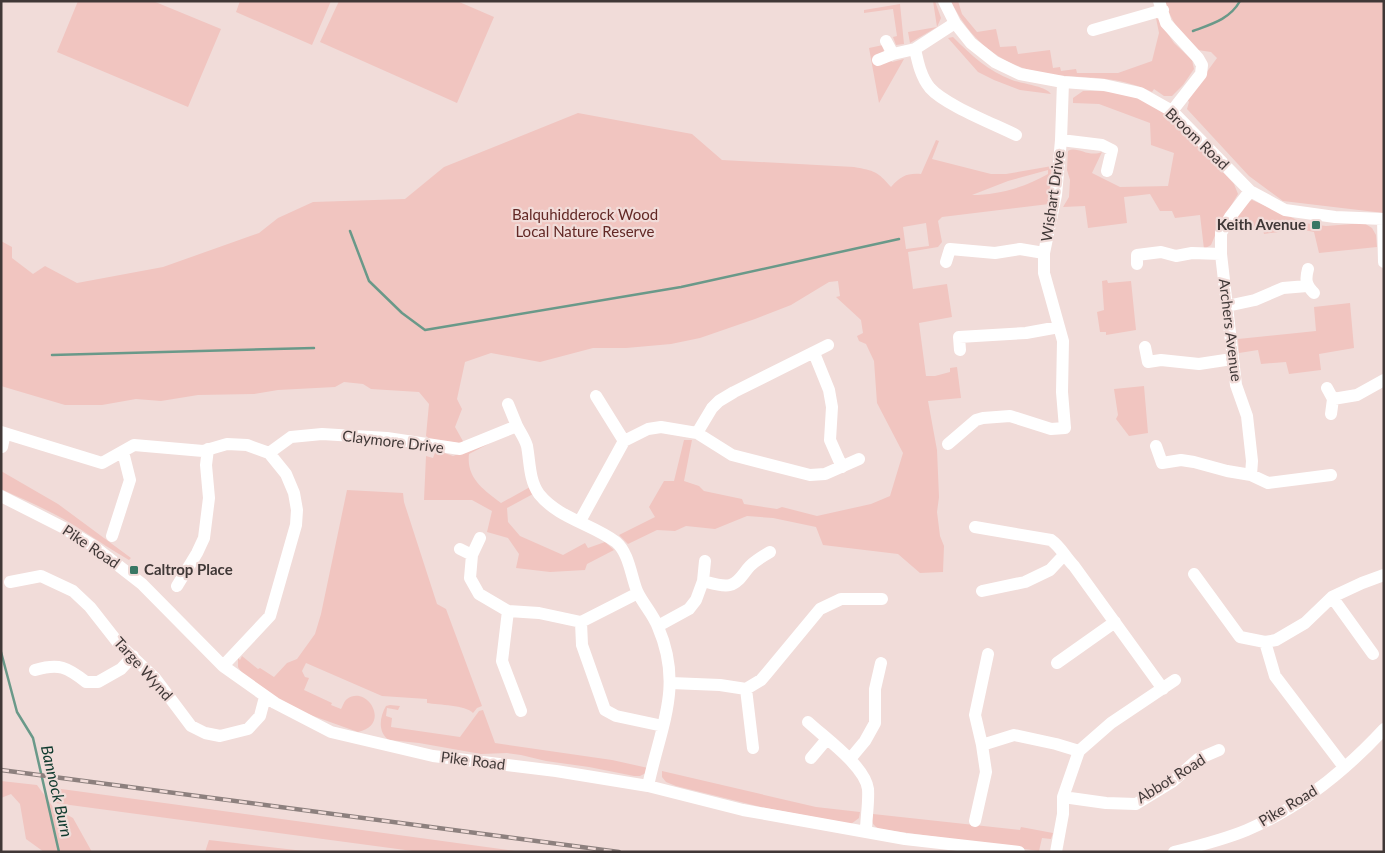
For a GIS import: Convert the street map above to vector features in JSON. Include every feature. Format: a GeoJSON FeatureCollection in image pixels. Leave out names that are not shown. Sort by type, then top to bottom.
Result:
{"type":"FeatureCollection","features":[{"type":"Feature","properties":{"kind":"street","name":"Broom Road"},"geometry":{"type":"LineString","coordinates":[[944,1],[955,23],[971,44],[995,62],[1020,74],[1063,82],[1104,84],[1140,93],[1172,111],[1250,191],[1285,210],[1335,217],[1383,219]]}},
{"type":"Feature","properties":{"kind":"street"},"geometry":{"type":"LineString","coordinates":[[1093,30],[1161,6],[1166,23],[1202,65],[1201,74],[1172,111]]}},
{"type":"Feature","properties":{"kind":"street"},"geometry":{"type":"LineString","coordinates":[[878,60],[915,49],[955,23]]}},
{"type":"Feature","properties":{"kind":"street"},"geometry":{"type":"LineString","coordinates":[[886,41],[894,54]]}},
{"type":"Feature","properties":{"kind":"street"},"geometry":{"type":"LineString","coordinates":[[915,49],[920,72],[930,88],[942,99],[1016,135]]}},
{"type":"Feature","properties":{"kind":"street","name":"Wishart Drive"},"geometry":{"type":"LineString","coordinates":[[948,444],[976,420],[983,418],[1010,416],[1051,429],[1065,428],[1062,392],[1063,341],[1044,274],[1044,253],[1056,195],[1061,140],[1063,82]]}},
{"type":"Feature","properties":{"kind":"street","name":"Wishart Drive"},"geometry":{"type":"LineString","coordinates":[[1061,140],[1102,145],[1112,150],[1107,171]]}},
{"type":"Feature","properties":{"kind":"street","name":"Archers Avenue"},"geometry":{"type":"LineString","coordinates":[[1250,191],[1230,217],[1221,233],[1232,359],[1236,386],[1247,416],[1252,461],[1251,475]]}},
{"type":"Feature","properties":{"kind":"street"},"geometry":{"type":"LineString","coordinates":[[1383,219],[1384,262]]}},
{"type":"Feature","properties":{"kind":"street","name":"Wishart Drive"},"geometry":{"type":"LineString","coordinates":[[946,262],[950,249],[994,253],[1020,249],[1044,253]]}},
{"type":"Feature","properties":{"kind":"street"},"geometry":{"type":"LineString","coordinates":[[1136,254],[1161,252],[1176,256],[1192,253],[1222,254]]}},
{"type":"Feature","properties":{"kind":"street"},"geometry":{"type":"LineString","coordinates":[[1227,306],[1255,300],[1283,288],[1310,290],[1306,278],[1308,269]]}},
{"type":"Feature","properties":{"kind":"street"},"geometry":{"type":"LineString","coordinates":[[959,339],[1026,333],[1058,327]]}},
{"type":"Feature","properties":{"kind":"street"},"geometry":{"type":"LineString","coordinates":[[697,433],[712,408],[719,402],[734,392],[828,345]]}},
{"type":"Feature","properties":{"kind":"street"},"geometry":{"type":"LineString","coordinates":[[1145,348],[1148,362],[1161,360],[1200,364],[1232,359]]}},
{"type":"Feature","properties":{"kind":"street"},"geometry":{"type":"LineString","coordinates":[[814,353],[829,390],[832,407],[830,440],[842,468]]}},
{"type":"Feature","properties":{"kind":"street"},"geometry":{"type":"LineString","coordinates":[[1331,414],[1330,393],[1357,396],[1384,380]]}},
{"type":"Feature","properties":{"kind":"street"},"geometry":{"type":"LineString","coordinates":[[596,396],[624,441]]}},
{"type":"Feature","properties":{"kind":"street"},"geometry":{"type":"LineString","coordinates":[[508,404],[527,445],[528,462],[535,487],[540,495],[557,510],[617,543],[627,560],[638,593],[658,626],[670,667],[671,683],[663,726],[648,786]]}},
{"type":"Feature","properties":{"kind":"street","name":"Claymore Drive"},"geometry":{"type":"LineString","coordinates":[[270,453],[291,437],[322,434],[387,438],[435,444],[454,450],[517,426]]}},
{"type":"Feature","properties":{"kind":"street"},"geometry":{"type":"LineString","coordinates":[[580,522],[624,441],[648,428],[661,427],[697,433],[732,455],[810,475],[825,474],[859,459]]}},
{"type":"Feature","properties":{"kind":"street"},"geometry":{"type":"LineString","coordinates":[[2,447],[3,433],[102,463],[134,445],[202,450],[227,444],[247,445],[270,453],[286,474],[294,493],[297,510],[296,525],[270,616],[224,666]]}},
{"type":"Feature","properties":{"kind":"street"},"geometry":{"type":"LineString","coordinates":[[1156,446],[1162,463],[1181,460],[1194,462],[1226,471],[1251,475],[1268,483],[1331,475]]}},
{"type":"Feature","properties":{"kind":"street"},"geometry":{"type":"LineString","coordinates":[[177,586],[198,553],[204,538],[209,498],[206,465],[208,449]]}},
{"type":"Feature","properties":{"kind":"street"},"geometry":{"type":"LineString","coordinates":[[112,536],[130,480],[123,452]]}},
{"type":"Feature","properties":{"kind":"street","name":"Pike Road"},"geometry":{"type":"LineString","coordinates":[[1,496],[64,528],[98,549],[142,584],[224,666],[275,704],[331,732],[433,756],[556,771],[648,786],[743,810],[906,839],[1019,852]]}},
{"type":"Feature","properties":{"kind":"street"},"geometry":{"type":"LineString","coordinates":[[975,527],[1051,540],[1059,546],[1163,689]]}},
{"type":"Feature","properties":{"kind":"street"},"geometry":{"type":"LineString","coordinates":[[480,538],[472,555],[470,578],[479,594],[508,611],[539,614],[581,622],[638,593]]}},
{"type":"Feature","properties":{"kind":"street"},"geometry":{"type":"LineString","coordinates":[[460,549],[472,555]]}},
{"type":"Feature","properties":{"kind":"street"},"geometry":{"type":"LineString","coordinates":[[703,580],[721,585],[731,585],[738,581],[751,565],[770,552]]}},
{"type":"Feature","properties":{"kind":"street"},"geometry":{"type":"LineString","coordinates":[[982,591],[1025,582],[1050,570],[1064,555]]}},
{"type":"Feature","properties":{"kind":"street"},"geometry":{"type":"LineString","coordinates":[[658,626],[689,609],[696,600],[703,580],[705,561]]}},
{"type":"Feature","properties":{"kind":"street"},"geometry":{"type":"LineString","coordinates":[[1194,574],[1240,637],[1266,642],[1276,640],[1305,623],[1332,597],[1362,582],[1384,574]]}},
{"type":"Feature","properties":{"kind":"street","name":"Targe Wynd"},"geometry":{"type":"LineString","coordinates":[[10,582],[40,576],[73,591],[90,607],[120,644],[155,678],[192,726],[205,733],[220,736],[248,728],[260,716],[265,697]]}},
{"type":"Feature","properties":{"kind":"street"},"geometry":{"type":"LineString","coordinates":[[1332,597],[1373,654]]}},
{"type":"Feature","properties":{"kind":"street"},"geometry":{"type":"LineString","coordinates":[[671,683],[720,685],[746,689],[767,674],[820,609],[841,599],[882,599]]}},
{"type":"Feature","properties":{"kind":"street"},"geometry":{"type":"LineString","coordinates":[[508,611],[502,662],[521,711]]}},
{"type":"Feature","properties":{"kind":"street"},"geometry":{"type":"LineString","coordinates":[[581,622],[582,645],[605,710],[616,716],[663,726]]}},
{"type":"Feature","properties":{"kind":"street"},"geometry":{"type":"LineString","coordinates":[[1065,661],[1115,622]]}},
{"type":"Feature","properties":{"kind":"street"},"geometry":{"type":"LineString","coordinates":[[1266,642],[1275,676],[1344,767]]}},
{"type":"Feature","properties":{"kind":"street"},"geometry":{"type":"LineString","coordinates":[[975,821],[986,772],[975,716],[988,654]]}},
{"type":"Feature","properties":{"kind":"street"},"geometry":{"type":"LineString","coordinates":[[35,670],[50,666],[62,666],[86,682],[98,682],[121,669],[133,656]]}},
{"type":"Feature","properties":{"kind":"street"},"geometry":{"type":"LineString","coordinates":[[850,759],[865,741],[875,723],[875,689],[881,663]]}},
{"type":"Feature","properties":{"kind":"street"},"geometry":{"type":"LineString","coordinates":[[1056,852],[1063,814],[1063,797],[1079,751],[1111,723],[1175,680]]}},
{"type":"Feature","properties":{"kind":"street"},"geometry":{"type":"LineString","coordinates":[[746,689],[753,748]]}},
{"type":"Feature","properties":{"kind":"street"},"geometry":{"type":"LineString","coordinates":[[808,722],[850,759],[864,776],[868,787],[866,832]]}},
{"type":"Feature","properties":{"kind":"street","name":"Pike Road"},"geometry":{"type":"LineString","coordinates":[[1174,852],[1247,830],[1298,802],[1324,784],[1384,729]]}},
{"type":"Feature","properties":{"kind":"street"},"geometry":{"type":"LineString","coordinates":[[982,745],[1014,736],[1056,744],[1079,751]]}},
{"type":"Feature","properties":{"kind":"street"},"geometry":{"type":"LineString","coordinates":[[811,758],[827,739]]}},
{"type":"Feature","properties":{"kind":"street","name":"Abbot Road"},"geometry":{"type":"LineString","coordinates":[[1063,797],[1106,803],[1136,804],[1172,782],[1198,759],[1219,750]]}},
{"type":"Feature","properties":{"kind":"green space"},"geometry":{"type":"Polygon","coordinates":[[[78,1],[153,1],[221,29],[188,107],[57,52],[78,1]]]}},
{"type":"Feature","properties":{"kind":"green space"},"geometry":{"type":"Polygon","coordinates":[[[240,1],[331,1],[312,45],[236,12],[240,1]]]}},
{"type":"Feature","properties":{"kind":"green space"},"geometry":{"type":"Polygon","coordinates":[[[339,1],[457,1],[494,17],[457,103],[320,42],[339,1]]]}},
{"type":"Feature","properties":{"kind":"green space"},"geometry":{"type":"Polygon","coordinates":[[[933,1],[935,1],[941,18],[937,27],[933,1]]]}},
{"type":"Feature","properties":{"kind":"green space"},"geometry":{"type":"Polygon","coordinates":[[[951,1],[958,1],[962,14],[977,32],[996,29],[1000,47],[1016,46],[1018,54],[1050,50],[1053,68],[1060,67],[1061,71],[1076,69],[1077,73],[1118,73],[1152,61],[1159,33],[1156,18],[1174,43],[1192,60],[1194,69],[1183,85],[1172,96],[1164,96],[1154,89],[1152,92],[1120,81],[1047,74],[1029,70],[1012,64],[984,45],[971,33],[951,1]]]}},
{"type":"Feature","properties":{"kind":"green space"},"geometry":{"type":"Polygon","coordinates":[[[1163,1],[1384,1],[1384,213],[1283,201],[1249,176],[1187,109],[1189,102],[1187,99],[1217,58],[1211,52],[1198,50],[1181,36],[1163,1]]]}},
{"type":"Feature","properties":{"kind":"green space"},"geometry":{"type":"Polygon","coordinates":[[[900,4],[904,44],[896,45],[893,37],[897,36],[893,9],[864,13],[864,10],[900,4]]]}},
{"type":"Feature","properties":{"kind":"green space"},"geometry":{"type":"Polygon","coordinates":[[[937,27],[910,43],[908,32],[937,27]]]}},
{"type":"Feature","properties":{"kind":"green space"},"geometry":{"type":"Polygon","coordinates":[[[953,37],[973,56],[995,72],[1012,80],[1044,89],[1051,94],[1020,90],[978,72],[948,38],[953,37]]]}},
{"type":"Feature","properties":{"kind":"green space"},"geometry":{"type":"Polygon","coordinates":[[[883,45],[884,52],[892,62],[904,59],[879,103],[869,48],[883,45]]]}},
{"type":"Feature","properties":{"kind":"green space"},"geometry":{"type":"Polygon","coordinates":[[[1083,91],[1123,93],[1145,101],[1160,110],[1187,132],[1234,184],[1238,194],[1219,226],[1211,245],[1204,249],[1200,215],[1175,218],[1172,211],[1160,211],[1150,194],[1124,197],[1127,223],[1088,228],[1085,206],[1063,207],[1069,197],[1068,151],[1075,149],[1092,154],[1102,152],[1092,173],[1120,187],[1168,186],[1174,153],[1151,145],[1150,123],[1099,104],[1073,103],[1073,98],[1083,91]]]}},
{"type":"Feature","properties":{"kind":"green space","name":"Balquhidderock Wood Local Nature Reserve"},"geometry":{"type":"Polygon","coordinates":[[[578,113],[692,134],[722,160],[854,167],[875,172],[891,187],[904,176],[921,174],[936,140],[939,141],[932,159],[991,174],[1006,174],[1052,166],[1049,204],[942,217],[938,221],[942,242],[938,247],[908,252],[913,289],[947,284],[952,317],[919,323],[926,376],[950,372],[950,368],[957,367],[961,398],[928,401],[937,450],[939,497],[937,512],[940,536],[944,546],[943,572],[920,573],[898,554],[823,545],[816,527],[773,518],[747,516],[715,529],[686,526],[675,531],[657,530],[628,544],[619,535],[655,517],[649,507],[664,481],[674,481],[684,440],[692,440],[684,481],[699,486],[704,491],[742,499],[744,504],[777,509],[782,507],[817,516],[871,504],[890,496],[903,453],[877,403],[874,361],[866,344],[859,341],[857,336],[863,333],[861,320],[836,297],[840,296],[838,281],[829,282],[791,305],[700,338],[671,344],[626,348],[593,348],[540,362],[491,353],[465,362],[457,399],[462,409],[455,427],[466,444],[430,439],[426,436],[429,404],[419,392],[371,389],[363,384],[344,382],[335,387],[278,390],[254,394],[198,395],[161,401],[136,399],[102,405],[65,405],[1,386],[1,241],[12,247],[12,258],[33,274],[45,266],[77,283],[163,267],[259,233],[278,218],[313,202],[405,199],[444,167],[578,113]],[[1048,170],[1008,181],[972,195],[992,194],[1021,186],[1048,174],[1048,170]],[[926,223],[903,227],[906,249],[929,246],[926,223]]]}},
{"type":"Feature","properties":{"kind":"green space"},"geometry":{"type":"Polygon","coordinates":[[[1252,200],[1304,223],[1326,226],[1364,223],[1372,228],[1376,235],[1377,247],[1319,253],[1314,232],[1299,229],[1264,234],[1262,225],[1232,229],[1231,222],[1245,203],[1252,200]]]}},
{"type":"Feature","properties":{"kind":"green space"},"geometry":{"type":"Polygon","coordinates":[[[1107,280],[1108,283],[1131,281],[1136,330],[1106,335],[1106,332],[1100,332],[1097,312],[1104,310],[1102,281],[1107,280]]]}},
{"type":"Feature","properties":{"kind":"green space"},"geometry":{"type":"Polygon","coordinates":[[[1350,303],[1354,348],[1319,354],[1321,370],[1289,374],[1286,362],[1261,364],[1258,350],[1239,353],[1238,339],[1316,331],[1314,307],[1350,303]]]}},
{"type":"Feature","properties":{"kind":"green space"},"geometry":{"type":"Polygon","coordinates":[[[1144,386],[1148,433],[1129,436],[1116,419],[1118,415],[1114,389],[1144,386]]]}},
{"type":"Feature","properties":{"kind":"green space"},"geometry":{"type":"Polygon","coordinates":[[[492,442],[469,454],[470,470],[478,483],[501,503],[530,487],[533,494],[507,508],[508,522],[520,536],[563,555],[585,543],[588,548],[605,542],[614,550],[587,564],[585,570],[550,572],[516,568],[519,554],[508,538],[487,532],[492,511],[472,500],[424,500],[426,456],[433,458],[436,450],[453,456],[492,442]]]}},
{"type":"Feature","properties":{"kind":"green space"},"geometry":{"type":"Polygon","coordinates":[[[1,471],[58,504],[131,558],[129,560],[73,525],[1,489],[1,471]]]}},
{"type":"Feature","properties":{"kind":"green space"},"geometry":{"type":"Polygon","coordinates":[[[347,490],[403,493],[404,502],[437,604],[446,609],[482,706],[473,713],[464,708],[427,703],[427,699],[382,696],[306,663],[302,671],[305,677],[309,678],[304,690],[341,709],[346,700],[355,696],[362,697],[373,707],[375,715],[373,722],[368,728],[358,732],[289,706],[242,673],[238,667],[238,658],[240,660],[242,656],[258,669],[260,668],[274,677],[287,663],[297,659],[315,634],[321,614],[347,490]]]}},
{"type":"Feature","properties":{"kind":"green space"},"geometry":{"type":"Polygon","coordinates":[[[386,706],[400,706],[398,710],[387,708],[386,716],[392,718],[391,727],[460,737],[479,711],[483,710],[495,743],[612,760],[648,768],[648,772],[640,776],[634,776],[521,755],[507,753],[481,754],[419,743],[389,740],[385,737],[381,728],[381,719],[386,706]]]}},
{"type":"Feature","properties":{"kind":"green space"},"geometry":{"type":"Polygon","coordinates":[[[662,771],[816,807],[860,812],[859,818],[851,824],[761,807],[676,786],[666,782],[662,777],[662,771]]]}},
{"type":"Feature","properties":{"kind":"green space"},"geometry":{"type":"Polygon","coordinates":[[[1,781],[37,785],[53,807],[73,818],[92,852],[44,852],[26,839],[20,804],[11,794],[1,798],[1,781]]]}},
{"type":"Feature","properties":{"kind":"green space"},"geometry":{"type":"Polygon","coordinates":[[[54,788],[522,852],[420,852],[55,803],[54,788]]]}},
{"type":"Feature","properties":{"kind":"green space"},"geometry":{"type":"Polygon","coordinates":[[[873,814],[1020,830],[1021,827],[1053,833],[1051,839],[1042,838],[1039,851],[879,829],[873,823],[873,814]]]}},
{"type":"Feature","properties":{"kind":"green space"},"geometry":{"type":"Polygon","coordinates":[[[209,840],[313,852],[205,852],[209,840]]]}},
{"type":"Feature","properties":{"kind":"waterway"},"geometry":{"type":"LineString","coordinates":[[1193,31],[1226,17],[1240,1]]}},
{"type":"Feature","properties":{"kind":"waterway"},"geometry":{"type":"LineString","coordinates":[[350,231],[369,281],[402,313],[425,330],[681,287],[899,239]]}},
{"type":"Feature","properties":{"kind":"waterway"},"geometry":{"type":"LineString","coordinates":[[52,355],[314,348]]}},
{"type":"Feature","properties":{"kind":"waterway","name":"Bannock Burn"},"geometry":{"type":"LineString","coordinates":[[1,652],[17,712],[33,738],[59,852]]}},
{"type":"Feature","properties":{"kind":"railway"},"geometry":{"type":"LineString","coordinates":[[1,770],[619,852]]}},
{"type":"Feature","properties":{"kind":"place","name":"Keith Avenue"},"geometry":{"type":"Point","coordinates":[1316,225]}},
{"type":"Feature","properties":{"kind":"place","name":"Caltrop Place"},"geometry":{"type":"Point","coordinates":[134,570]}}]}
